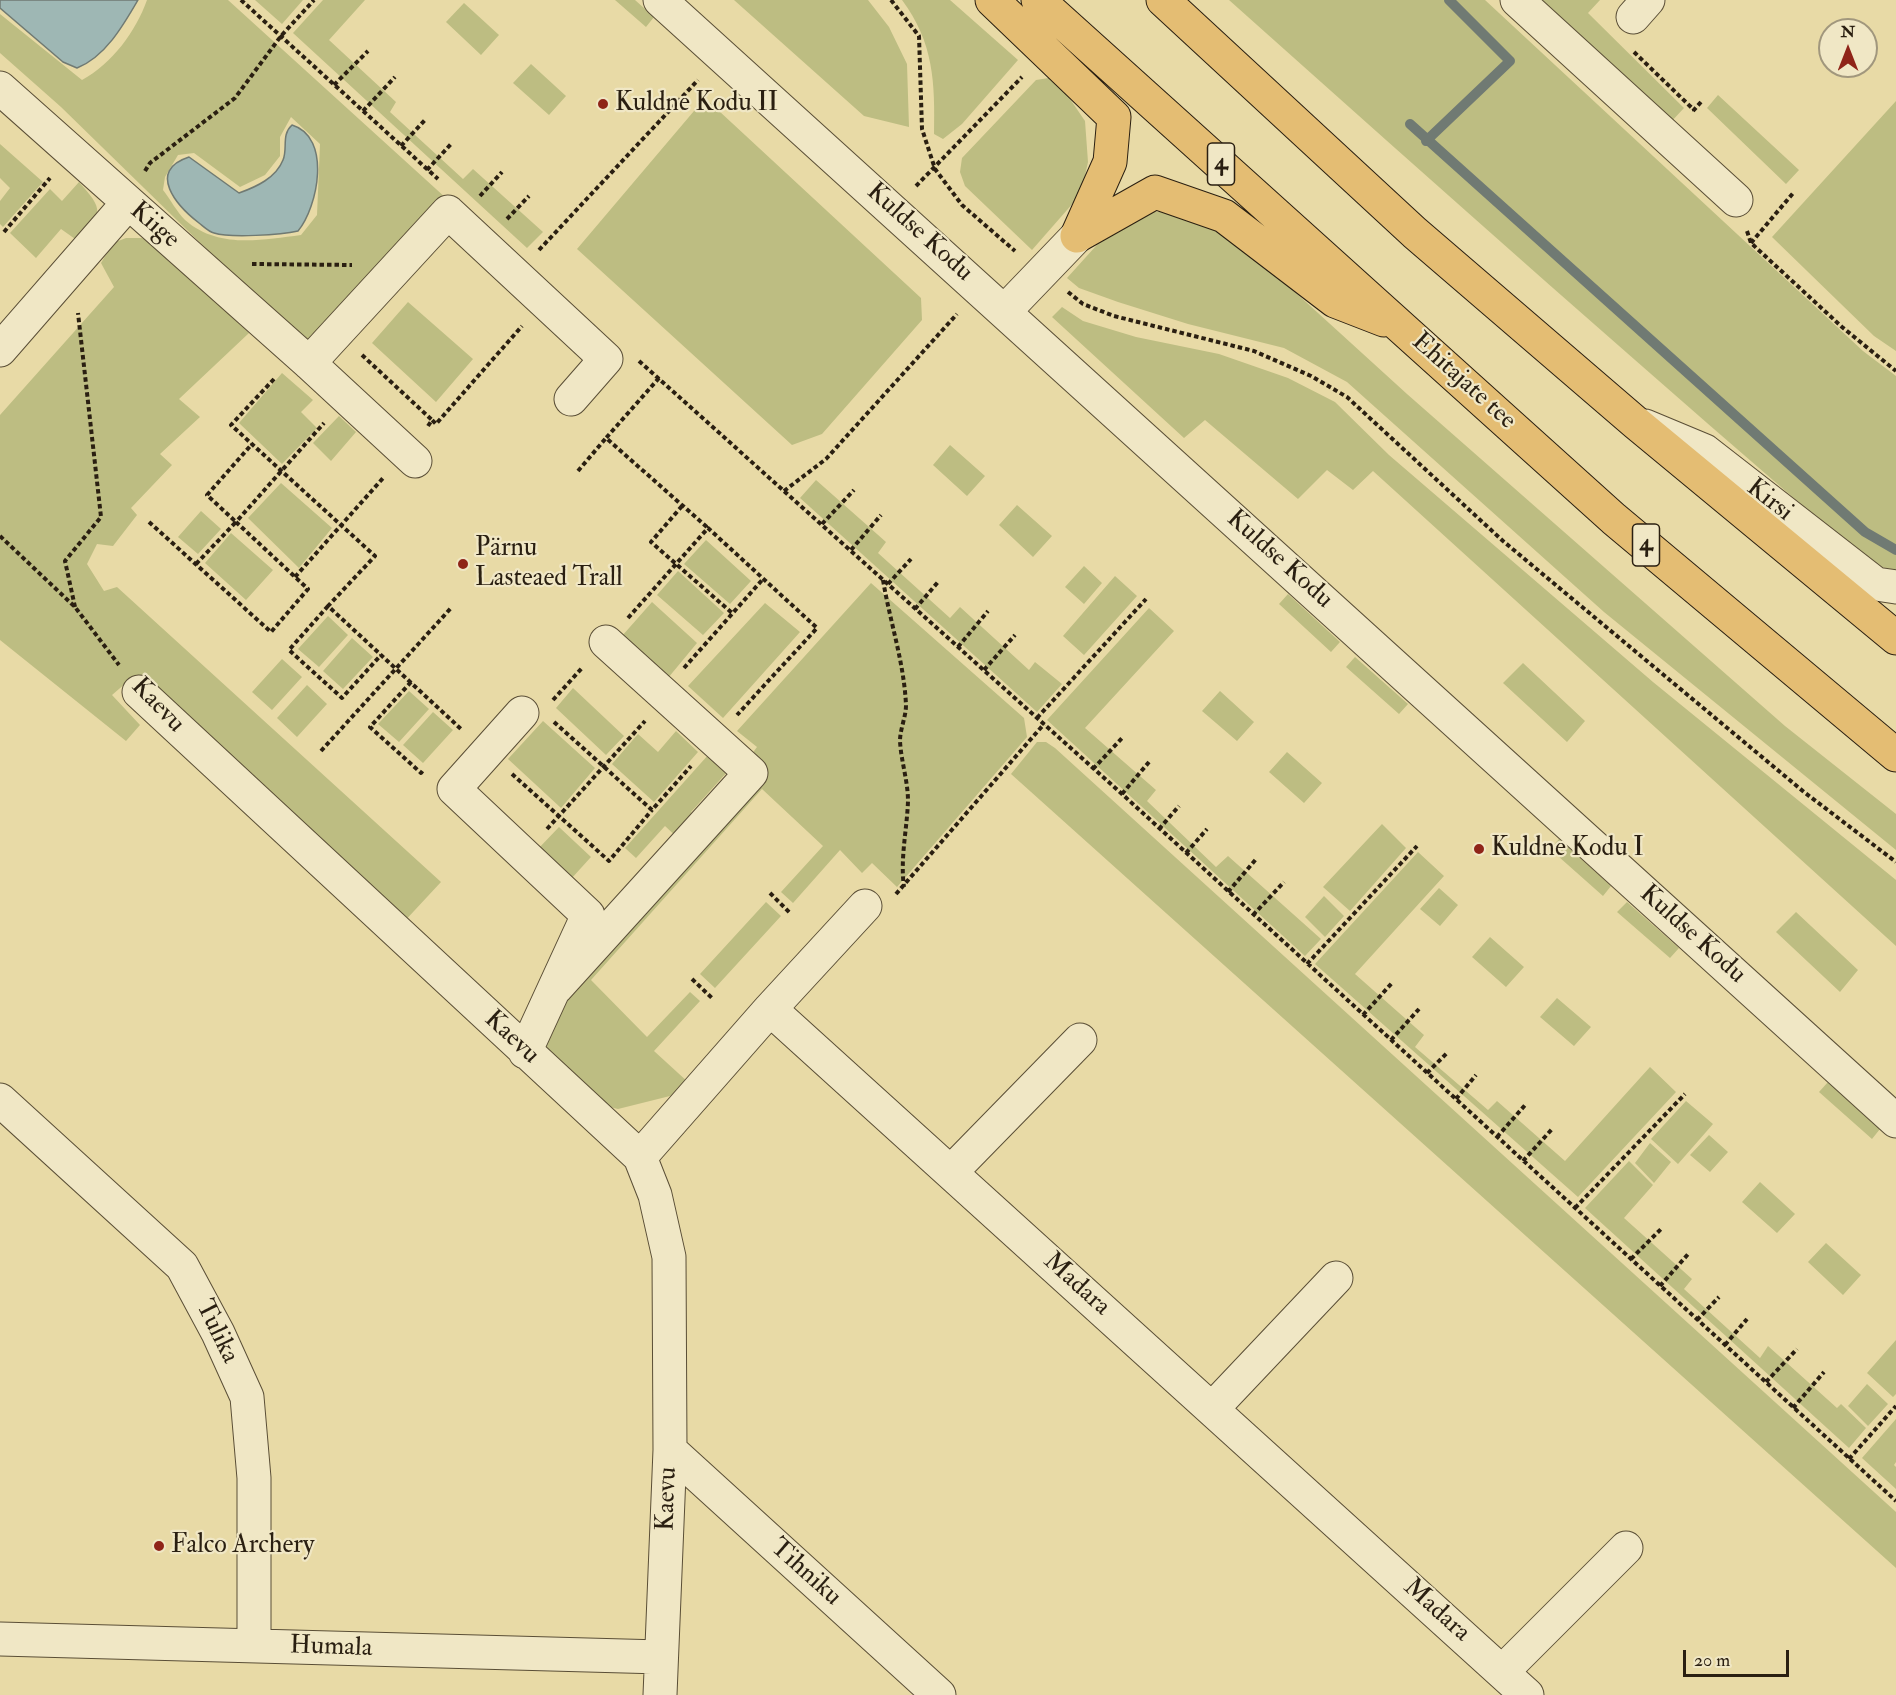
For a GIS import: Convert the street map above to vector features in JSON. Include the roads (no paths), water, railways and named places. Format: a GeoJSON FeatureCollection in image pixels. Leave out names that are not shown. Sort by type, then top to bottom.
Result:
{"type":"FeatureCollection","features":[{"type":"Feature","properties":{"kind":"highway"},"geometry":{"type":"LineString","coordinates":[[992,0],[1114,117],[1110,162],[1077,236]]}},
{"type":"Feature","properties":{"kind":"highway","name":"Ehitajate tee"},"geometry":{"type":"LineString","coordinates":[[1038,0],[1614,519],[1896,755]]}},
{"type":"Feature","properties":{"kind":"highway"},"geometry":{"type":"LineString","coordinates":[[1163,0],[1415,233],[1636,423],[1896,638]]}},
{"type":"Feature","properties":{"kind":"highway"},"geometry":{"type":"LineString","coordinates":[[1077,236],[1155,192],[1224,216],[1335,301],[1403,328]]}},
{"type":"Feature","properties":{"kind":"street","name":"Kuldse Kodu"},"geometry":{"type":"LineString","coordinates":[[660,0],[1896,1120]]}},
{"type":"Feature","properties":{"kind":"street"},"geometry":{"type":"LineString","coordinates":[[1517,0],[1737,200]]}},
{"type":"Feature","properties":{"kind":"street","name":"Kiige"},"geometry":{"type":"LineString","coordinates":[[0,88],[309,363],[410,457]]}},
{"type":"Feature","properties":{"kind":"street"},"geometry":{"type":"LineString","coordinates":[[0,350],[128,203]]}},
{"type":"Feature","properties":{"kind":"street"},"geometry":{"type":"LineString","coordinates":[[309,363],[448,212],[606,359],[571,399]]}},
{"type":"Feature","properties":{"kind":"street"},"geometry":{"type":"LineString","coordinates":[[1005,311],[1077,236]]}},
{"type":"Feature","properties":{"kind":"street","name":"Kirsi"},"geometry":{"type":"LineString","coordinates":[[1636,423],[1705,451],[1876,584],[1896,587]]}},
{"type":"Feature","properties":{"kind":"street"},"geometry":{"type":"LineString","coordinates":[[556,988],[751,773],[606,642]]}},
{"type":"Feature","properties":{"kind":"street","name":"Kaevu"},"geometry":{"type":"LineString","coordinates":[[140,692],[525,1052],[640,1156],[655,1196],[669,1257],[670,1450],[660,1695]]}},
{"type":"Feature","properties":{"kind":"street"},"geometry":{"type":"LineString","coordinates":[[525,1052],[588,915],[454,789],[488,751],[541,712]]}},
{"type":"Feature","properties":{"kind":"street"},"geometry":{"type":"LineString","coordinates":[[640,1156],[770,1008],[865,906]]}},
{"type":"Feature","properties":{"kind":"street","name":"Madara"},"geometry":{"type":"LineString","coordinates":[[770,1008],[1527,1695]]}},
{"type":"Feature","properties":{"kind":"street"},"geometry":{"type":"LineString","coordinates":[[951,1173],[1080,1040]]}},
{"type":"Feature","properties":{"kind":"street","name":"Tulika"},"geometry":{"type":"LineString","coordinates":[[0,1100],[182,1266],[218,1333],[247,1397],[254,1478],[254,1646]]}},
{"type":"Feature","properties":{"kind":"street"},"geometry":{"type":"LineString","coordinates":[[1212,1409],[1336,1278]]}},
{"type":"Feature","properties":{"kind":"street","name":"Tihniku"},"geometry":{"type":"LineString","coordinates":[[670,1450],[939,1695]]}},
{"type":"Feature","properties":{"kind":"street"},"geometry":{"type":"LineString","coordinates":[[1503,1671],[1626,1548]]}},
{"type":"Feature","properties":{"kind":"street","name":"Humala"},"geometry":{"type":"LineString","coordinates":[[0,1639],[662,1657]]}},
{"type":"Feature","properties":{"kind":"water"},"geometry":{"type":"Polygon","coordinates":[[[0,0],[138,0],[105,49],[77,68],[63,62],[0,8],[0,0]]]}},
{"type":"Feature","properties":{"kind":"water"},"geometry":{"type":"Polygon","coordinates":[[[292,125],[305,132],[313,143],[318,174],[311,206],[298,231],[256,235],[214,233],[190,216],[175,198],[167,180],[169,171],[176,163],[189,157],[239,193],[265,181],[276,172],[283,160],[287,133],[292,125]]]}},
{"type":"Feature","properties":{"kind":"waterway"},"geometry":{"type":"LineString","coordinates":[[1426,141],[1510,61],[1449,0]]}},
{"type":"Feature","properties":{"kind":"waterway"},"geometry":{"type":"LineString","coordinates":[[1410,124],[1865,532],[1896,550]]}},
{"type":"Feature","properties":{"kind":"place","name":"Kuldne Kodu II"},"geometry":{"type":"Point","coordinates":[603,104]}},
{"type":"Feature","properties":{"kind":"place","name":"Pärnu Lasteaed Trall"},"geometry":{"type":"Point","coordinates":[463,564]}},
{"type":"Feature","properties":{"kind":"place","name":"Kuldne Kodu I"},"geometry":{"type":"Point","coordinates":[1479,849]}},
{"type":"Feature","properties":{"kind":"place","name":"Falco Archery"},"geometry":{"type":"Point","coordinates":[159,1546]}}]}
